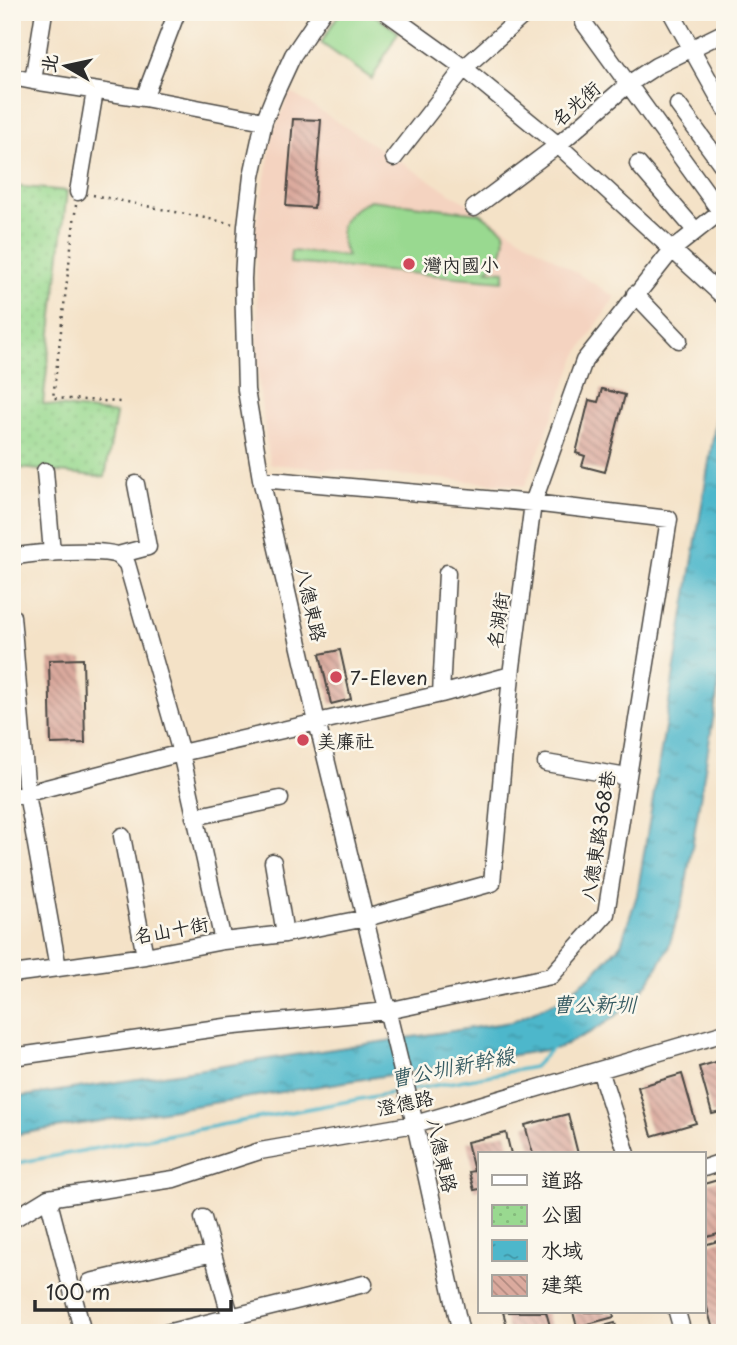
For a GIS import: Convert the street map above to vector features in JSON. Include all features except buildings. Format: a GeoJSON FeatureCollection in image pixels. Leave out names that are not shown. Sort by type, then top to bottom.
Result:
{"type":"FeatureCollection","features":[{"type":"Feature","properties":{"kind":"street"},"geometry":{"type":"LineString","coordinates":[[33,81],[44,12]]}},
{"type":"Feature","properties":{"kind":"street"},"geometry":{"type":"LineString","coordinates":[[144,98],[177,12]]}},
{"type":"Feature","properties":{"kind":"street","name":"八德東路"},"geometry":{"type":"LineString","coordinates":[[322,12],[293,55],[264,121],[246,226],[243,279],[246,390],[261,479],[415,1124],[461,1333]]}},
{"type":"Feature","properties":{"kind":"street","name":"名光街"},"geometry":{"type":"LineString","coordinates":[[386,12],[464,68],[558,145],[627,85],[656,66],[725,32]]}},
{"type":"Feature","properties":{"kind":"street"},"geometry":{"type":"LineString","coordinates":[[394,159],[464,68],[527,12]]}},
{"type":"Feature","properties":{"kind":"street"},"geometry":{"type":"LineString","coordinates":[[671,12],[725,109]]}},
{"type":"Feature","properties":{"kind":"street"},"geometry":{"type":"LineString","coordinates":[[584,23],[627,85],[722,209]]}},
{"type":"Feature","properties":{"kind":"street"},"geometry":{"type":"LineString","coordinates":[[12,77],[264,121]]}},
{"type":"Feature","properties":{"kind":"street"},"geometry":{"type":"LineString","coordinates":[[78,192],[95,91]]}},
{"type":"Feature","properties":{"kind":"street"},"geometry":{"type":"LineString","coordinates":[[678,105],[725,169]]}},
{"type":"Feature","properties":{"kind":"street"},"geometry":{"type":"LineString","coordinates":[[474,208],[558,145],[725,298]]}},
{"type":"Feature","properties":{"kind":"street"},"geometry":{"type":"LineString","coordinates":[[638,164],[695,230]]}},
{"type":"Feature","properties":{"kind":"street","name":"名湖街"},"geometry":{"type":"LineString","coordinates":[[20,795],[181,753],[441,694],[511,675],[533,503],[584,361],[672,250],[722,209]]}},
{"type":"Feature","properties":{"kind":"street"},"geometry":{"type":"LineString","coordinates":[[635,294],[679,340]]}},
{"type":"Feature","properties":{"kind":"street"},"geometry":{"type":"LineString","coordinates":[[45,471],[52,553]]}},
{"type":"Feature","properties":{"kind":"street"},"geometry":{"type":"LineString","coordinates":[[261,479],[533,503]]}},
{"type":"Feature","properties":{"kind":"street"},"geometry":{"type":"LineString","coordinates":[[12,557],[28,553],[99,552],[118,555],[148,547],[136,484]]}},
{"type":"Feature","properties":{"kind":"street","name":"八德東路368巷"},"geometry":{"type":"LineString","coordinates":[[12,1057],[225,1027],[387,1011],[551,975],[606,914],[669,519],[533,503]]}},
{"type":"Feature","properties":{"kind":"street","name":"名山十街"},"geometry":{"type":"LineString","coordinates":[[12,974],[145,956],[223,941],[181,753],[127,564],[118,555]]}},
{"type":"Feature","properties":{"kind":"street"},"geometry":{"type":"LineString","coordinates":[[441,694],[447,573]]}},
{"type":"Feature","properties":{"kind":"street"},"geometry":{"type":"LineString","coordinates":[[13,626],[20,795],[58,968]]}},
{"type":"Feature","properties":{"kind":"street"},"geometry":{"type":"LineString","coordinates":[[223,941],[285,934],[366,918],[492,883],[511,675]]}},
{"type":"Feature","properties":{"kind":"street"},"geometry":{"type":"LineString","coordinates":[[546,763],[628,777]]}},
{"type":"Feature","properties":{"kind":"street"},"geometry":{"type":"LineString","coordinates":[[194,817],[280,799]]}},
{"type":"Feature","properties":{"kind":"street"},"geometry":{"type":"LineString","coordinates":[[121,836],[145,956]]}},
{"type":"Feature","properties":{"kind":"street"},"geometry":{"type":"LineString","coordinates":[[272,862],[285,934]]}},
{"type":"Feature","properties":{"kind":"street","name":"澄德路"},"geometry":{"type":"LineString","coordinates":[[48,1198],[174,1178],[260,1151],[415,1124],[725,1032]]}},
{"type":"Feature","properties":{"kind":"street"},"geometry":{"type":"LineString","coordinates":[[600,1070],[626,1152]]}},
{"type":"Feature","properties":{"kind":"street"},"geometry":{"type":"LineString","coordinates":[[706,1167],[725,1161]]}},
{"type":"Feature","properties":{"kind":"street"},"geometry":{"type":"LineString","coordinates":[[12,1220],[48,1198],[83,1333]]}},
{"type":"Feature","properties":{"kind":"street"},"geometry":{"type":"LineString","coordinates":[[203,1218],[232,1325]]}},
{"type":"Feature","properties":{"kind":"street"},"geometry":{"type":"LineString","coordinates":[[90,1282],[213,1252]]}},
{"type":"Feature","properties":{"kind":"street"},"geometry":{"type":"LineString","coordinates":[[166,1333],[232,1325],[364,1284]]}},
{"type":"Feature","properties":{"kind":"street"},"geometry":{"type":"LineString","coordinates":[[678,1314],[683,1333]]}},
{"type":"Feature","properties":{"kind":"path"},"geometry":{"type":"LineString","coordinates":[[120,402],[53,398],[78,192],[246,226]]}},
{"type":"Feature","properties":{"kind":"shaded area","name":"灣內國小"},"geometry":{"type":"Polygon","coordinates":[[[290,92],[615,297],[577,355],[525,486],[270,464],[259,389],[255,230],[274,130],[290,92]]]}},
{"type":"Feature","properties":{"kind":"green space"},"geometry":{"type":"Polygon","coordinates":[[[340,12],[370,12],[398,32],[372,79],[321,43],[340,12]]]}},
{"type":"Feature","properties":{"kind":"green space"},"geometry":{"type":"Polygon","coordinates":[[[12,186],[67,191],[43,404],[116,414],[105,477],[12,467],[12,186]]]}},
{"type":"Feature","properties":{"kind":"green space"},"geometry":{"type":"Polygon","coordinates":[[[370,200],[480,213],[504,231],[502,253],[487,270],[505,271],[503,281],[290,263],[291,251],[347,256],[341,237],[343,222],[360,205],[370,200]]]}},
{"type":"Feature","properties":{"kind":"water","name":"曹公新圳"},"geometry":{"type":"Polygon","coordinates":[[[725,388],[725,647],[684,896],[668,949],[647,985],[616,1016],[558,1048],[12,1135],[12,1098],[511,1022],[559,1000],[591,976],[621,944],[637,895],[716,420],[725,388]]]}},
{"type":"Feature","properties":{"kind":"waterway","name":"曹公圳新幹線"},"geometry":{"type":"LineString","coordinates":[[410,1090],[534,1067],[553,1047]]}},
{"type":"Feature","properties":{"kind":"waterway","name":"曹公圳新幹線"},"geometry":{"type":"LineString","coordinates":[[12,1164],[403,1091]]}},
{"type":"Feature","properties":{"kind":"place","name":"灣內國小"},"geometry":{"type":"Point","coordinates":[409,264]}},
{"type":"Feature","properties":{"kind":"place","name":"7-Eleven"},"geometry":{"type":"Point","coordinates":[336,677]}},
{"type":"Feature","properties":{"kind":"place","name":"美廉社"},"geometry":{"type":"Point","coordinates":[303,740]}}]}
